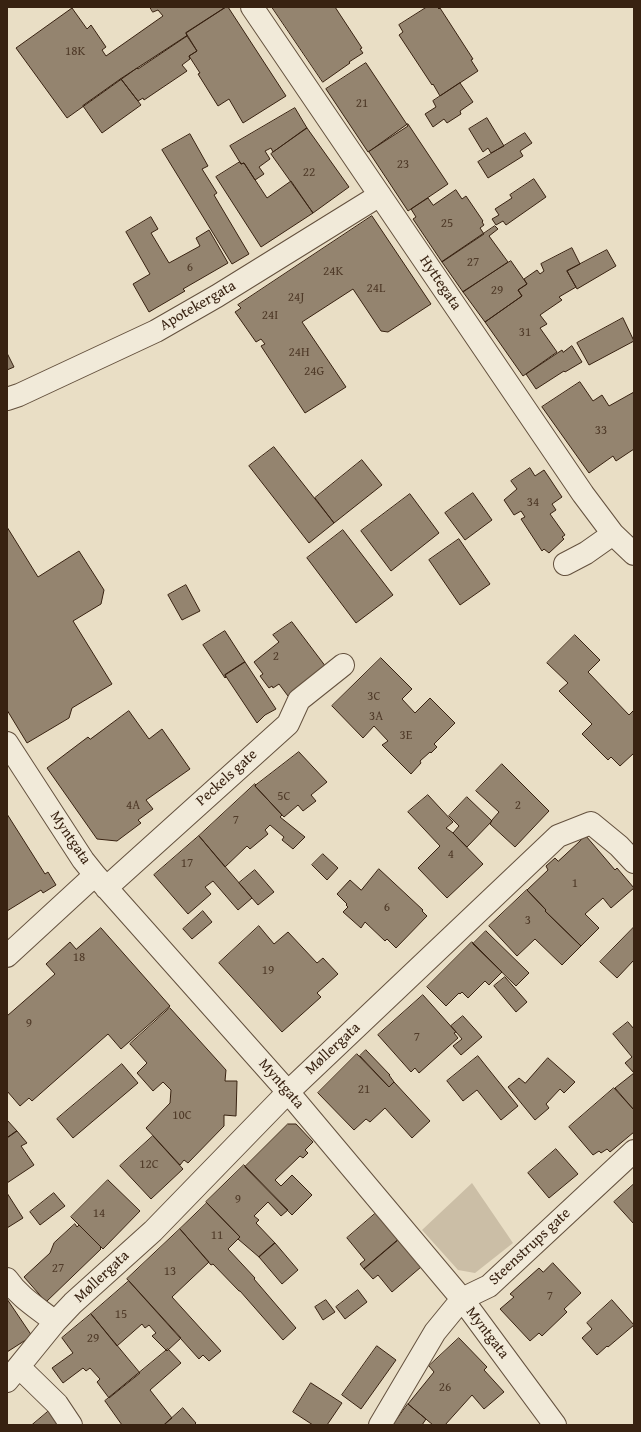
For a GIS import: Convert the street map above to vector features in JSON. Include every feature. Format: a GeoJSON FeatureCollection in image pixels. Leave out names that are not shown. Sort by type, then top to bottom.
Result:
{"type":"FeatureCollection","features":[{"type":"Feature","properties":{"kind":"street","name":"Hyttegata"},"geometry":{"type":"LineString","coordinates":[[252,7],[583,494],[613,534],[634,554]]}},
{"type":"Feature","properties":{"kind":"street","name":"Apotekergata"},"geometry":{"type":"LineString","coordinates":[[7,400],[156,331],[218,296],[380,195]]}},
{"type":"Feature","properties":{"kind":"street"},"geometry":{"type":"LineString","coordinates":[[565,564],[613,534]]}},
{"type":"Feature","properties":{"kind":"street","name":"Peckels gate"},"geometry":{"type":"LineString","coordinates":[[7,956],[100,881],[288,724],[299,700],[343,666]]}},
{"type":"Feature","properties":{"kind":"street","name":"Myntgata"},"geometry":{"type":"LineString","coordinates":[[7,743],[83,860],[288,1092],[462,1299],[555,1425]]}},
{"type":"Feature","properties":{"kind":"street","name":"Møllergata"},"geometry":{"type":"LineString","coordinates":[[13,1374],[73,1303],[153,1231],[288,1092],[558,836],[591,823],[619,846],[634,862]]}},
{"type":"Feature","properties":{"kind":"street","name":"Steenstrups gate"},"geometry":{"type":"LineString","coordinates":[[380,1425],[435,1332],[462,1299],[489,1286],[634,1150]]}},
{"type":"Feature","properties":{"kind":"street"},"geometry":{"type":"LineString","coordinates":[[7,1279],[15,1290],[28,1303],[56,1322]]}},
{"type":"Feature","properties":{"kind":"street"},"geometry":{"type":"LineString","coordinates":[[13,1374],[57,1404],[71,1425]]}},
{"type":"Feature","properties":{"kind":"shaded area"},"geometry":{"type":"Polygon","coordinates":[[[472,1183],[513,1243],[475,1273],[458,1270],[422,1230],[472,1183]]]}},
{"type":"Feature","properties":{"kind":"building"},"geometry":{"type":"Polygon","coordinates":[[[150,7],[226,7],[186,33],[187,36],[138,69],[137,68],[67,118],[16,48],[72,8],[87,29],[91,25],[106,47],[102,50],[106,56],[163,16],[158,10],[153,12],[150,7]]]}},
{"type":"Feature","properties":{"kind":"building"},"geometry":{"type":"Polygon","coordinates":[[[228,7],[286,96],[243,123],[229,99],[218,106],[198,74],[200,73],[189,56],[197,51],[186,33],[228,7]]]}},
{"type":"Feature","properties":{"kind":"building"},"geometry":{"type":"Polygon","coordinates":[[[272,7],[335,7],[362,48],[360,49],[363,53],[323,82],[272,7]]]}},
{"type":"Feature","properties":{"kind":"building"},"geometry":{"type":"Polygon","coordinates":[[[427,7],[440,8],[473,59],[471,60],[478,71],[440,96],[399,35],[403,32],[399,25],[427,7]]]}},
{"type":"Feature","properties":{"kind":"building"},"geometry":{"type":"Polygon","coordinates":[[[187,36],[197,51],[189,56],[190,59],[182,65],[187,71],[144,100],[143,98],[138,101],[121,79],[187,36]]]}},
{"type":"Feature","properties":{"kind":"building"},"geometry":{"type":"Polygon","coordinates":[[[366,63],[408,126],[368,152],[326,89],[366,63]]]}},
{"type":"Feature","properties":{"kind":"building"},"geometry":{"type":"Polygon","coordinates":[[[121,79],[141,105],[102,133],[83,106],[121,79]]]}},
{"type":"Feature","properties":{"kind":"building"},"geometry":{"type":"Polygon","coordinates":[[[460,83],[473,102],[460,111],[461,114],[447,123],[444,119],[433,127],[425,114],[436,107],[433,101],[460,83]]]}},
{"type":"Feature","properties":{"kind":"building"},"geometry":{"type":"Polygon","coordinates":[[[295,108],[307,128],[273,152],[271,148],[265,151],[270,159],[259,167],[264,174],[255,180],[244,163],[241,164],[230,146],[295,108]]]}},
{"type":"Feature","properties":{"kind":"building"},"geometry":{"type":"Polygon","coordinates":[[[487,118],[504,146],[491,153],[488,148],[483,152],[469,129],[487,118]]]}},
{"type":"Feature","properties":{"kind":"building"},"geometry":{"type":"Polygon","coordinates":[[[408,124],[448,184],[408,211],[369,152],[408,124]]]}},
{"type":"Feature","properties":{"kind":"building"},"geometry":{"type":"Polygon","coordinates":[[[307,128],[349,187],[313,213],[271,154],[307,128]]]}},
{"type":"Feature","properties":{"kind":"building"},"geometry":{"type":"Polygon","coordinates":[[[525,133],[532,143],[520,151],[523,156],[488,178],[478,162],[525,133]]]}},
{"type":"Feature","properties":{"kind":"building"},"geometry":{"type":"Polygon","coordinates":[[[190,134],[208,166],[202,169],[217,193],[214,195],[249,254],[232,264],[162,150],[190,134]]]}},
{"type":"Feature","properties":{"kind":"building"},"geometry":{"type":"Polygon","coordinates":[[[240,162],[241,164],[244,163],[267,198],[291,181],[313,213],[261,247],[216,177],[240,162]]]}},
{"type":"Feature","properties":{"kind":"building"},"geometry":{"type":"Polygon","coordinates":[[[534,179],[546,197],[506,225],[503,221],[496,225],[492,219],[499,215],[495,209],[512,198],[510,195],[534,179]]]}},
{"type":"Feature","properties":{"kind":"building"},"geometry":{"type":"Polygon","coordinates":[[[456,190],[462,199],[466,196],[483,221],[482,222],[484,225],[480,228],[484,234],[442,262],[413,219],[416,217],[411,209],[428,198],[433,205],[456,190]]]}},
{"type":"Feature","properties":{"kind":"building"},"geometry":{"type":"Polygon","coordinates":[[[372,216],[431,304],[388,332],[381,331],[353,289],[302,322],[346,387],[305,413],[261,346],[265,344],[261,339],[256,342],[235,312],[241,308],[238,305],[372,216]]]}},
{"type":"Feature","properties":{"kind":"building"},"geometry":{"type":"Polygon","coordinates":[[[151,217],[158,229],[151,233],[169,263],[200,246],[196,238],[209,230],[228,263],[183,289],[185,291],[149,312],[133,284],[150,274],[126,232],[151,217]]]}},
{"type":"Feature","properties":{"kind":"building"},"geometry":{"type":"Polygon","coordinates":[[[495,226],[498,229],[489,236],[508,262],[463,292],[442,262],[495,226]]]}},
{"type":"Feature","properties":{"kind":"building"},"geometry":{"type":"Polygon","coordinates":[[[572,248],[580,264],[567,271],[576,287],[559,297],[562,300],[540,315],[547,324],[540,328],[557,352],[523,376],[485,322],[522,296],[518,290],[527,284],[524,279],[537,270],[540,274],[544,271],[541,264],[572,248]]]}},
{"type":"Feature","properties":{"kind":"building"},"geometry":{"type":"Polygon","coordinates":[[[607,250],[616,266],[577,289],[567,271],[607,250]]]}},
{"type":"Feature","properties":{"kind":"building"},"geometry":{"type":"Polygon","coordinates":[[[511,261],[527,284],[518,290],[522,296],[485,322],[463,292],[511,261]]]}},
{"type":"Feature","properties":{"kind":"building"},"geometry":{"type":"Polygon","coordinates":[[[623,318],[634,341],[589,365],[577,343],[623,318]]]}},
{"type":"Feature","properties":{"kind":"building"},"geometry":{"type":"Polygon","coordinates":[[[572,346],[582,362],[565,372],[564,371],[536,389],[526,374],[562,350],[563,352],[572,346]]]}},
{"type":"Feature","properties":{"kind":"building"},"geometry":{"type":"Polygon","coordinates":[[[7,353],[14,367],[7,370],[7,353]]]}},
{"type":"Feature","properties":{"kind":"building"},"geometry":{"type":"Polygon","coordinates":[[[580,382],[593,401],[602,395],[609,406],[634,392],[634,449],[616,461],[613,456],[589,473],[542,407],[580,382]]]}},
{"type":"Feature","properties":{"kind":"building"},"geometry":{"type":"Polygon","coordinates":[[[274,447],[334,523],[309,543],[249,466],[274,447]]]}},
{"type":"Feature","properties":{"kind":"building"},"geometry":{"type":"Polygon","coordinates":[[[362,460],[382,485],[334,523],[315,498],[362,460]]]}},
{"type":"Feature","properties":{"kind":"building"},"geometry":{"type":"Polygon","coordinates":[[[530,468],[535,476],[544,470],[562,497],[552,504],[556,510],[550,514],[565,535],[562,537],[564,539],[549,553],[544,549],[542,551],[521,519],[525,517],[521,511],[514,515],[504,500],[517,489],[511,481],[530,468]]]}},
{"type":"Feature","properties":{"kind":"building"},"geometry":{"type":"Polygon","coordinates":[[[473,493],[492,520],[465,540],[445,513],[473,493]]]}},
{"type":"Feature","properties":{"kind":"building"},"geometry":{"type":"Polygon","coordinates":[[[410,494],[439,533],[391,571],[361,531],[410,494]]]}},
{"type":"Feature","properties":{"kind":"building"},"geometry":{"type":"Polygon","coordinates":[[[7,527],[38,577],[79,551],[104,590],[101,604],[73,621],[112,684],[72,708],[69,718],[27,743],[7,710],[7,527]]]}},
{"type":"Feature","properties":{"kind":"building"},"geometry":{"type":"Polygon","coordinates":[[[343,530],[393,595],[356,623],[307,558],[343,530]]]}},
{"type":"Feature","properties":{"kind":"building"},"geometry":{"type":"Polygon","coordinates":[[[459,539],[490,584],[460,605],[429,560],[459,539]]]}},
{"type":"Feature","properties":{"kind":"building"},"geometry":{"type":"Polygon","coordinates":[[[186,585],[200,611],[182,620],[168,595],[186,585]]]}},
{"type":"Feature","properties":{"kind":"building"},"geometry":{"type":"Polygon","coordinates":[[[292,622],[326,667],[288,696],[279,684],[273,688],[272,686],[269,688],[260,676],[263,674],[254,662],[279,642],[273,635],[292,622]]]}},
{"type":"Feature","properties":{"kind":"building"},"geometry":{"type":"Polygon","coordinates":[[[225,631],[245,662],[225,675],[225,678],[203,645],[225,631]]]}},
{"type":"Feature","properties":{"kind":"building"},"geometry":{"type":"Polygon","coordinates":[[[575,635],[600,660],[588,672],[629,715],[634,710],[634,753],[620,766],[611,757],[608,760],[582,734],[592,724],[559,691],[568,683],[547,663],[575,635]]]}},
{"type":"Feature","properties":{"kind":"building"},"geometry":{"type":"Polygon","coordinates":[[[381,658],[412,689],[402,699],[415,713],[430,698],[455,723],[434,744],[437,747],[420,761],[421,763],[411,774],[382,745],[388,741],[374,726],[363,738],[332,706],[381,658]]]}},
{"type":"Feature","properties":{"kind":"building"},"geometry":{"type":"Polygon","coordinates":[[[245,662],[276,709],[265,715],[257,723],[225,675],[245,662]]]}},
{"type":"Feature","properties":{"kind":"building"},"geometry":{"type":"Polygon","coordinates":[[[129,711],[149,739],[162,729],[190,769],[146,800],[153,809],[138,820],[141,823],[117,841],[97,839],[47,768],[88,737],[90,739],[129,711]]]}},
{"type":"Feature","properties":{"kind":"building"},"geometry":{"type":"Polygon","coordinates":[[[299,752],[327,782],[311,795],[316,801],[303,811],[298,805],[284,817],[255,786],[299,752]]]}},
{"type":"Feature","properties":{"kind":"building"},"geometry":{"type":"Polygon","coordinates":[[[502,764],[549,811],[515,847],[490,824],[499,812],[476,791],[502,764]]]}},
{"type":"Feature","properties":{"kind":"building"},"geometry":{"type":"Polygon","coordinates":[[[255,784],[255,786],[282,815],[280,817],[305,837],[293,849],[282,840],[284,837],[270,825],[265,830],[268,834],[250,849],[247,846],[225,867],[199,836],[255,784]]]}},
{"type":"Feature","properties":{"kind":"building"},"geometry":{"type":"Polygon","coordinates":[[[428,795],[453,822],[446,828],[453,833],[483,864],[447,898],[418,868],[440,846],[408,812],[428,795]]]}},
{"type":"Feature","properties":{"kind":"building"},"geometry":{"type":"Polygon","coordinates":[[[467,797],[492,821],[467,847],[453,833],[459,826],[449,816],[467,797]]]}},
{"type":"Feature","properties":{"kind":"building"},"geometry":{"type":"Polygon","coordinates":[[[7,814],[45,874],[48,872],[56,885],[43,893],[41,890],[7,911],[7,814]]]}},
{"type":"Feature","properties":{"kind":"building"},"geometry":{"type":"Polygon","coordinates":[[[199,836],[252,898],[238,910],[213,881],[205,887],[211,894],[188,914],[154,875],[199,836]]]}},
{"type":"Feature","properties":{"kind":"building"},"geometry":{"type":"Polygon","coordinates":[[[586,836],[615,870],[617,868],[634,888],[611,908],[603,898],[585,914],[599,928],[581,946],[545,911],[546,910],[527,890],[548,870],[546,866],[555,858],[558,861],[586,836]]]}},
{"type":"Feature","properties":{"kind":"building"},"geometry":{"type":"Polygon","coordinates":[[[323,854],[338,868],[327,880],[312,865],[323,854]]]}},
{"type":"Feature","properties":{"kind":"building"},"geometry":{"type":"Polygon","coordinates":[[[379,869],[423,910],[422,911],[427,916],[396,948],[387,939],[385,941],[365,922],[361,928],[343,912],[348,907],[346,905],[347,904],[337,894],[350,880],[361,890],[379,869]]]}},
{"type":"Feature","properties":{"kind":"building"},"geometry":{"type":"Polygon","coordinates":[[[255,870],[274,892],[258,905],[239,883],[255,870]]]}},
{"type":"Feature","properties":{"kind":"building"},"geometry":{"type":"Polygon","coordinates":[[[527,890],[546,910],[545,911],[581,946],[562,965],[535,939],[517,956],[489,926],[527,890]]]}},
{"type":"Feature","properties":{"kind":"building"},"geometry":{"type":"Polygon","coordinates":[[[203,911],[212,922],[192,939],[183,929],[203,911]]]}},
{"type":"Feature","properties":{"kind":"building"},"geometry":{"type":"Polygon","coordinates":[[[259,926],[274,944],[288,932],[317,963],[323,958],[338,974],[317,993],[321,997],[282,1032],[219,963],[259,926]]]}},
{"type":"Feature","properties":{"kind":"building"},"geometry":{"type":"Polygon","coordinates":[[[634,927],[634,960],[617,978],[600,962],[634,927]]]}},
{"type":"Feature","properties":{"kind":"building"},"geometry":{"type":"Polygon","coordinates":[[[101,928],[170,1006],[121,1049],[108,1034],[32,1101],[29,1098],[20,1106],[7,1091],[7,1016],[55,974],[46,964],[70,942],[76,949],[101,928]]]}},
{"type":"Feature","properties":{"kind":"building"},"geometry":{"type":"Polygon","coordinates":[[[486,931],[529,973],[516,986],[473,944],[486,931]]]}},
{"type":"Feature","properties":{"kind":"building"},"geometry":{"type":"Polygon","coordinates":[[[472,942],[502,972],[489,985],[485,981],[468,998],[462,992],[460,994],[459,993],[446,1006],[427,987],[472,942]]]}},
{"type":"Feature","properties":{"kind":"building"},"geometry":{"type":"Polygon","coordinates":[[[505,977],[527,1002],[516,1012],[494,986],[505,977]]]}},
{"type":"Feature","properties":{"kind":"building"},"geometry":{"type":"Polygon","coordinates":[[[423,995],[456,1032],[454,1033],[458,1038],[419,1073],[415,1068],[411,1072],[378,1035],[423,995]]]}},
{"type":"Feature","properties":{"kind":"building"},"geometry":{"type":"Polygon","coordinates":[[[170,1008],[226,1070],[225,1081],[237,1081],[236,1116],[224,1115],[224,1126],[188,1163],[184,1160],[180,1165],[146,1128],[170,1103],[171,1090],[163,1082],[153,1091],[137,1073],[147,1063],[130,1044],[170,1008]]]}},
{"type":"Feature","properties":{"kind":"building"},"geometry":{"type":"Polygon","coordinates":[[[463,1016],[482,1037],[461,1055],[453,1046],[462,1039],[451,1026],[463,1016]]]}},
{"type":"Feature","properties":{"kind":"building"},"geometry":{"type":"Polygon","coordinates":[[[628,1022],[634,1029],[634,1073],[625,1063],[632,1057],[613,1034],[628,1022]]]}},
{"type":"Feature","properties":{"kind":"building"},"geometry":{"type":"Polygon","coordinates":[[[366,1050],[390,1075],[394,1082],[389,1087],[360,1056],[366,1050]]]}},
{"type":"Feature","properties":{"kind":"building"},"geometry":{"type":"Polygon","coordinates":[[[357,1054],[389,1087],[394,1082],[430,1121],[412,1138],[385,1108],[370,1122],[366,1119],[354,1130],[318,1093],[357,1054]]]}},
{"type":"Feature","properties":{"kind":"building"},"geometry":{"type":"Polygon","coordinates":[[[478,1056],[518,1106],[501,1120],[477,1090],[463,1101],[447,1081],[478,1056]]]}},
{"type":"Feature","properties":{"kind":"building"},"geometry":{"type":"Polygon","coordinates":[[[548,1058],[575,1082],[564,1093],[560,1089],[546,1104],[549,1108],[535,1120],[508,1087],[519,1078],[525,1083],[548,1058]]]}},
{"type":"Feature","properties":{"kind":"building"},"geometry":{"type":"Polygon","coordinates":[[[122,1064],[138,1083],[73,1138],[57,1119],[122,1064]]]}},
{"type":"Feature","properties":{"kind":"building"},"geometry":{"type":"Polygon","coordinates":[[[634,1073],[634,1110],[615,1088],[634,1073]]]}},
{"type":"Feature","properties":{"kind":"building"},"geometry":{"type":"Polygon","coordinates":[[[614,1088],[634,1110],[634,1132],[610,1152],[607,1149],[601,1153],[599,1151],[593,1155],[569,1127],[614,1088]]]}},
{"type":"Feature","properties":{"kind":"building"},"geometry":{"type":"Polygon","coordinates":[[[7,1120],[17,1131],[7,1138],[7,1120]]]}},
{"type":"Feature","properties":{"kind":"building"},"geometry":{"type":"Polygon","coordinates":[[[288,1124],[296,1124],[313,1142],[305,1150],[308,1153],[303,1158],[300,1156],[275,1180],[281,1186],[292,1175],[312,1195],[292,1215],[245,1167],[288,1124]]]}},
{"type":"Feature","properties":{"kind":"building"},"geometry":{"type":"Polygon","coordinates":[[[17,1131],[27,1143],[21,1146],[34,1165],[7,1183],[7,1138],[17,1131]]]}},
{"type":"Feature","properties":{"kind":"building"},"geometry":{"type":"Polygon","coordinates":[[[153,1136],[183,1169],[151,1199],[120,1166],[153,1136]]]}},
{"type":"Feature","properties":{"kind":"building"},"geometry":{"type":"Polygon","coordinates":[[[556,1149],[578,1174],[549,1198],[528,1173],[556,1149]]]}},
{"type":"Feature","properties":{"kind":"building"},"geometry":{"type":"Polygon","coordinates":[[[244,1165],[288,1210],[281,1216],[268,1202],[254,1216],[259,1220],[256,1223],[275,1243],[259,1257],[238,1239],[240,1237],[206,1202],[244,1165]]]}},
{"type":"Feature","properties":{"kind":"building"},"geometry":{"type":"Polygon","coordinates":[[[108,1180],[140,1211],[103,1249],[71,1217],[108,1180]]]}},
{"type":"Feature","properties":{"kind":"building"},"geometry":{"type":"Polygon","coordinates":[[[634,1184],[634,1224],[614,1202],[634,1184]]]}},
{"type":"Feature","properties":{"kind":"building"},"geometry":{"type":"Polygon","coordinates":[[[7,1193],[23,1218],[7,1228],[7,1193]]]}},
{"type":"Feature","properties":{"kind":"building"},"geometry":{"type":"Polygon","coordinates":[[[54,1193],[65,1206],[40,1225],[30,1212],[54,1193]]]}},
{"type":"Feature","properties":{"kind":"building"},"geometry":{"type":"Polygon","coordinates":[[[207,1203],[240,1237],[228,1249],[255,1278],[254,1279],[296,1328],[283,1340],[240,1291],[213,1264],[211,1265],[180,1229],[207,1203]]]}},
{"type":"Feature","properties":{"kind":"building"},"geometry":{"type":"Polygon","coordinates":[[[376,1213],[398,1240],[364,1269],[360,1264],[365,1260],[347,1238],[376,1213]]]}},
{"type":"Feature","properties":{"kind":"building"},"geometry":{"type":"Polygon","coordinates":[[[75,1224],[77,1227],[79,1225],[101,1247],[101,1249],[46,1302],[24,1277],[50,1253],[54,1243],[75,1224]]]}},
{"type":"Feature","properties":{"kind":"building"},"geometry":{"type":"Polygon","coordinates":[[[180,1229],[209,1262],[172,1297],[221,1351],[209,1361],[203,1355],[199,1359],[127,1279],[180,1229]]]}},
{"type":"Feature","properties":{"kind":"building"},"geometry":{"type":"Polygon","coordinates":[[[398,1240],[421,1267],[392,1292],[378,1275],[373,1279],[364,1269],[398,1240]]]}},
{"type":"Feature","properties":{"kind":"building"},"geometry":{"type":"Polygon","coordinates":[[[275,1243],[298,1270],[282,1284],[259,1257],[275,1243]]]}},
{"type":"Feature","properties":{"kind":"building"},"geometry":{"type":"Polygon","coordinates":[[[553,1263],[581,1293],[564,1309],[567,1312],[542,1336],[539,1333],[530,1341],[500,1309],[514,1297],[510,1294],[539,1268],[543,1272],[553,1263]]]}},
{"type":"Feature","properties":{"kind":"building"},"geometry":{"type":"Polygon","coordinates":[[[129,1281],[181,1338],[167,1351],[152,1336],[156,1333],[149,1325],[145,1328],[142,1324],[117,1346],[91,1314],[129,1281]]]}},
{"type":"Feature","properties":{"kind":"building"},"geometry":{"type":"Polygon","coordinates":[[[358,1290],[367,1302],[345,1319],[336,1307],[358,1290]]]}},
{"type":"Feature","properties":{"kind":"building"},"geometry":{"type":"Polygon","coordinates":[[[7,1299],[32,1336],[7,1352],[7,1299]]]}},
{"type":"Feature","properties":{"kind":"building"},"geometry":{"type":"Polygon","coordinates":[[[326,1300],[335,1312],[323,1320],[315,1307],[326,1300]]]}},
{"type":"Feature","properties":{"kind":"building"},"geometry":{"type":"Polygon","coordinates":[[[612,1300],[634,1325],[597,1355],[582,1338],[592,1329],[587,1323],[612,1300]]]}},
{"type":"Feature","properties":{"kind":"building"},"geometry":{"type":"Polygon","coordinates":[[[91,1314],[140,1373],[109,1398],[97,1382],[100,1379],[90,1368],[86,1371],[83,1368],[63,1383],[52,1368],[73,1353],[62,1338],[91,1314]]]}},
{"type":"Feature","properties":{"kind":"building"},"geometry":{"type":"Polygon","coordinates":[[[459,1338],[487,1367],[484,1370],[504,1392],[484,1409],[472,1395],[445,1425],[433,1425],[408,1404],[434,1372],[429,1366],[459,1338]]]}},
{"type":"Feature","properties":{"kind":"building"},"geometry":{"type":"Polygon","coordinates":[[[377,1346],[396,1360],[361,1409],[342,1395],[377,1346]]]}},
{"type":"Feature","properties":{"kind":"building"},"geometry":{"type":"Polygon","coordinates":[[[168,1349],[181,1363],[150,1390],[172,1418],[164,1425],[122,1425],[105,1401],[168,1349]]]}},
{"type":"Feature","properties":{"kind":"building"},"geometry":{"type":"Polygon","coordinates":[[[311,1383],[342,1403],[327,1425],[313,1425],[293,1412],[311,1383]]]}},
{"type":"Feature","properties":{"kind":"building"},"geometry":{"type":"Polygon","coordinates":[[[408,1404],[426,1419],[422,1425],[393,1425],[408,1404]]]}},
{"type":"Feature","properties":{"kind":"building"},"geometry":{"type":"Polygon","coordinates":[[[183,1408],[196,1423],[194,1425],[164,1425],[183,1408]]]}},
{"type":"Feature","properties":{"kind":"building"},"geometry":{"type":"Polygon","coordinates":[[[50,1410],[62,1425],[32,1425],[50,1410]]]}}]}
